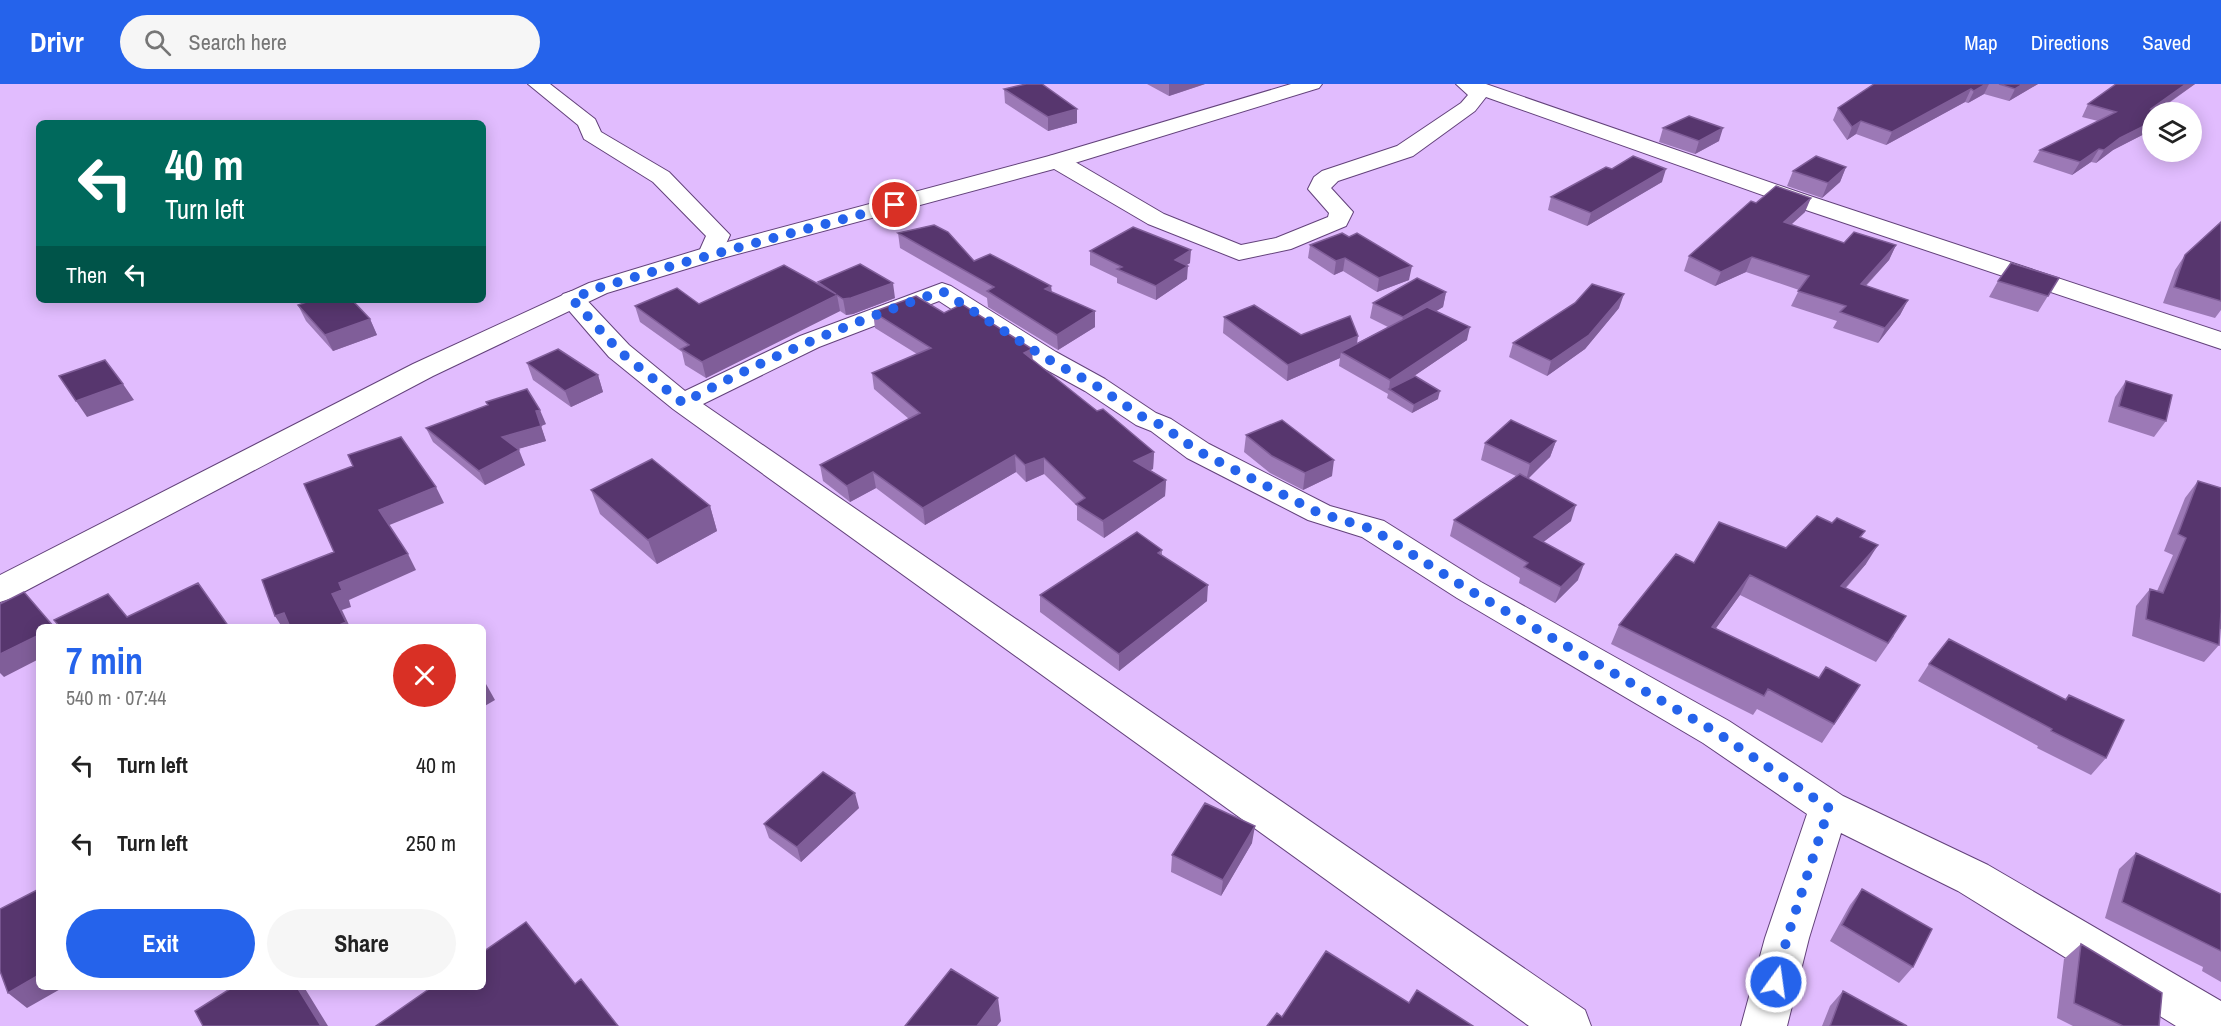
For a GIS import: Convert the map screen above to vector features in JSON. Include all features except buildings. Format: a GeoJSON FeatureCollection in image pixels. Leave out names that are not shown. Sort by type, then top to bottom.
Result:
{"type":"FeatureCollection","features":[{"type":"Feature","properties":{"kind":"street"},"geometry":{"type":"LineString","coordinates":[[538,84],[588,123],[591,135],[661,177],[700,214],[718,235],[710,255]]}},
{"type":"Feature","properties":{"kind":"street"},"geometry":{"type":"LineString","coordinates":[[0,590],[412,376],[598,288],[710,255],[1057,161],[1312,84]]}},
{"type":"Feature","properties":{"kind":"street"},"geometry":{"type":"LineString","coordinates":[[1057,161],[1156,219],[1239,253],[1283,244],[1338,221],[1341,212],[1319,189],[1322,182],[1330,176],[1405,152],[1468,107],[1478,95],[1470,85]]}},
{"type":"Feature","properties":{"kind":"street"},"geometry":{"type":"LineString","coordinates":[[1470,85],[1796,199],[2221,341]]}},
{"type":"Feature","properties":{"kind":"street"},"geometry":{"type":"LineString","coordinates":[[683,403],[732,376],[872,315],[942,291],[1046,358],[1095,385],[1146,419],[1161,425],[1198,451],[1319,513],[1372,529],[1469,590],[1716,732],[1829,808],[1973,878],[2221,1026]]}},
{"type":"Feature","properties":{"kind":"street"},"geometry":{"type":"LineString","coordinates":[[572,299],[619,351],[683,403],[1568,1026]]}},
{"type":"Feature","properties":{"kind":"street"},"geometry":{"type":"LineString","coordinates":[[1764,1026],[1787,938],[1829,808]]}},
{"type":"Feature","properties":{"kind":"route"},"geometry":{"type":"LineString","coordinates":[[895,205],[689,261],[598,288],[572,299],[619,351],[683,403],[732,376],[872,315],[942,291],[1046,358],[1095,385],[1146,419],[1161,425],[1198,451],[1319,513],[1372,529],[1469,590],[1716,732],[1829,808],[1787,938],[1776,982]]}}]}
